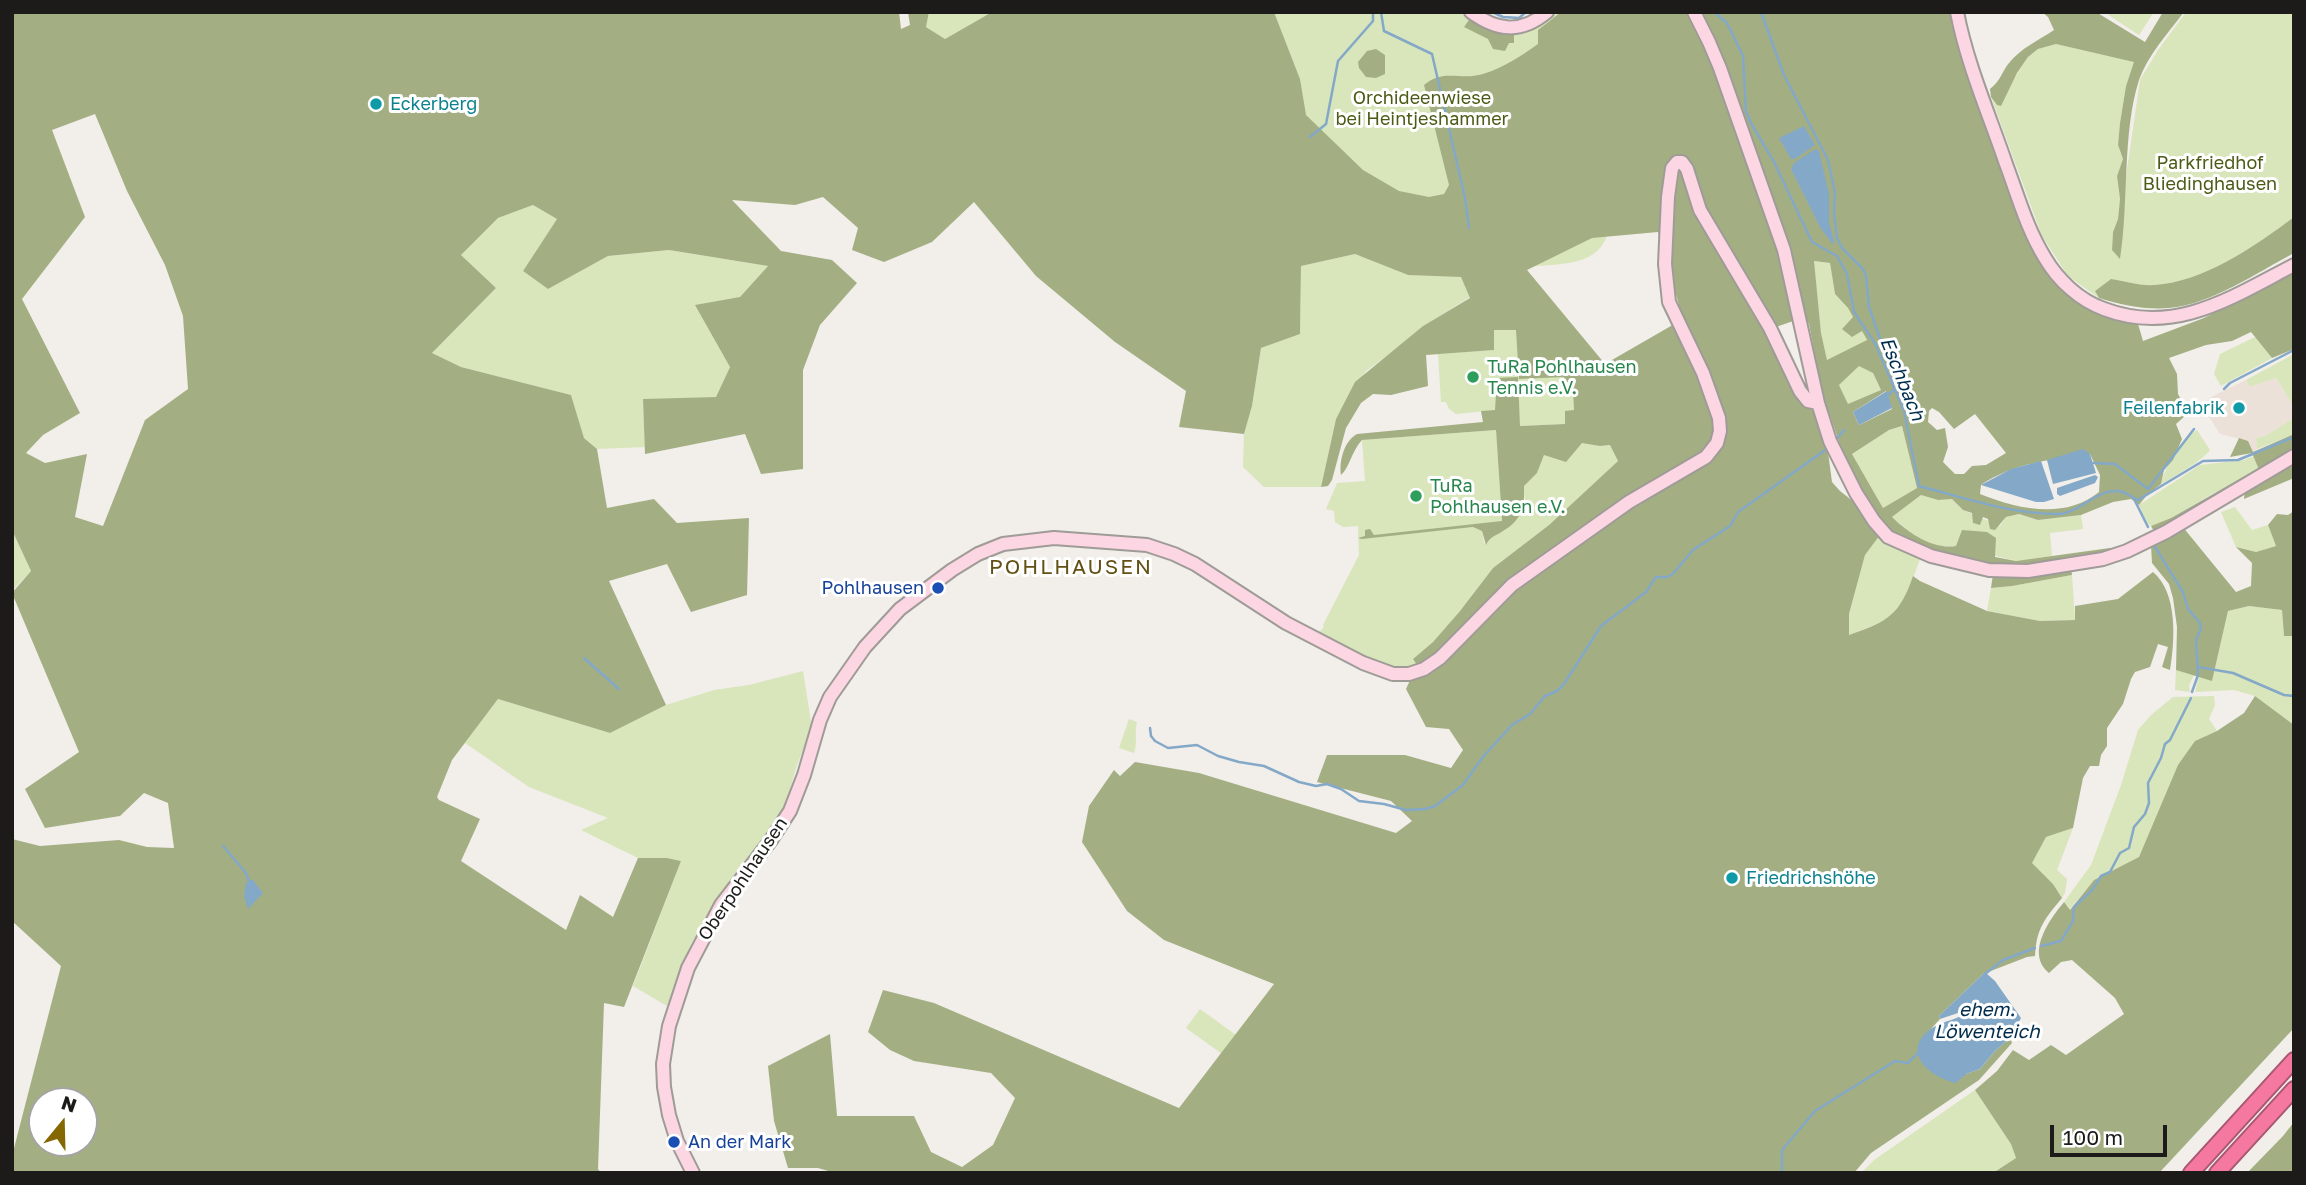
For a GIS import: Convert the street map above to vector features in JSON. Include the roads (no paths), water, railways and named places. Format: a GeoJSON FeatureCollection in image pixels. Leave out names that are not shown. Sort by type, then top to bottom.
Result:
{"type":"FeatureCollection","features":[{"type":"Feature","properties":{"kind":"highway"},"geometry":{"type":"LineString","coordinates":[[2191,1173],[2294,1060]]}},
{"type":"Feature","properties":{"kind":"highway"},"geometry":{"type":"LineString","coordinates":[[2217,1173],[2294,1089]]}},
{"type":"Feature","properties":{"kind":"street"},"geometry":{"type":"LineString","coordinates":[[1471,12],[1490,24],[1510,29],[1526,26],[1547,12]]}},
{"type":"Feature","properties":{"kind":"street"},"geometry":{"type":"LineString","coordinates":[[1694,12],[1720,68],[1779,236],[1818,402],[1830,441],[1841,465],[1881,531],[1897,542],[1956,564],[1989,570],[2028,571],[2118,554],[2166,531],[2294,456]]}},
{"type":"Feature","properties":{"kind":"street"},"geometry":{"type":"LineString","coordinates":[[1956,12],[1966,48],[2026,218],[2045,259],[2057,276],[2072,290],[2098,307],[2119,314],[2140,319],[2168,318],[2197,312],[2294,265]]}},
{"type":"Feature","properties":{"kind":"street","name":"Oberpohlhausen"},"geometry":{"type":"LineString","coordinates":[[693,1173],[672,1125],[664,1087],[663,1064],[669,1026],[698,946],[722,905],[783,823],[797,795],[820,720],[830,697],[854,660],[872,639],[900,609],[932,583],[992,547],[1014,541],[1054,538],[1147,545],[1195,564],[1246,599],[1363,663],[1393,674],[1409,674],[1424,669],[1440,658],[1513,585],[1629,502],[1712,452],[1720,431],[1719,418],[1703,373],[1668,302],[1665,264],[1668,198],[1672,168],[1677,162],[1682,162],[1687,169],[1700,211],[1770,328],[1800,391],[1808,401],[1818,402]]}},
{"type":"Feature","properties":{"kind":"water"},"geometry":{"type":"Polygon","coordinates":[[[1804,126],[1815,145],[1791,159],[1779,138],[1804,126]]]}},
{"type":"Feature","properties":{"kind":"water"},"geometry":{"type":"Polygon","coordinates":[[[1815,149],[1819,151],[1829,194],[1829,223],[1833,245],[1820,227],[1791,169],[1794,163],[1815,149]]]}},
{"type":"Feature","properties":{"kind":"water"},"geometry":{"type":"Polygon","coordinates":[[[1887,391],[1892,408],[1859,425],[1853,412],[1887,391]]]}},
{"type":"Feature","properties":{"kind":"water"},"geometry":{"type":"Polygon","coordinates":[[[2083,449],[2090,454],[2096,473],[2053,484],[2047,460],[2083,449]]]}},
{"type":"Feature","properties":{"kind":"water"},"geometry":{"type":"Polygon","coordinates":[[[2041,461],[2054,499],[2036,502],[1981,485],[2011,469],[2041,461]]]}},
{"type":"Feature","properties":{"kind":"water"},"geometry":{"type":"Polygon","coordinates":[[[2095,475],[2098,477],[2095,483],[2060,496],[2057,494],[2057,488],[2095,475]]]}},
{"type":"Feature","properties":{"kind":"water"},"geometry":{"type":"Polygon","coordinates":[[[252,879],[263,893],[248,909],[244,896],[246,883],[252,879]]]}},
{"type":"Feature","properties":{"kind":"water","name":"ehem. Löwenteich"},"geometry":{"type":"Polygon","coordinates":[[[1986,973],[1995,981],[2021,1018],[2010,1038],[1980,1069],[1966,1074],[1956,1083],[1938,1076],[1923,1064],[1918,1048],[1920,1040],[1935,1026],[1959,1017],[1958,1013],[1940,1019],[1939,1016],[1986,973]]]}},
{"type":"Feature","properties":{"kind":"waterway"},"geometry":{"type":"LineString","coordinates":[[1310,137],[1326,124],[1338,61],[1373,21],[1373,12]]}},
{"type":"Feature","properties":{"kind":"waterway"},"geometry":{"type":"LineString","coordinates":[[1381,12],[1384,31],[1432,54],[1465,198],[1469,228]]}},
{"type":"Feature","properties":{"kind":"waterway","name":"Eschbach"},"geometry":{"type":"LineString","coordinates":[[1492,12],[1503,17],[1519,18],[1526,12]]}},
{"type":"Feature","properties":{"kind":"waterway","name":"Eschbach"},"geometry":{"type":"LineString","coordinates":[[1714,12],[1727,23],[1743,56],[1746,111],[1751,123],[1774,162],[1812,242],[1837,256],[1847,274],[1854,312],[1876,345],[1904,411],[1919,486],[2005,508],[2040,513],[2066,513],[2106,492],[2123,492],[2138,500],[2203,461],[2238,460],[2294,437]]}},
{"type":"Feature","properties":{"kind":"waterway"},"geometry":{"type":"LineString","coordinates":[[1761,12],[1784,75],[1828,160],[1835,193],[1837,238],[1866,276],[1869,307],[1896,371],[1892,383]]}},
{"type":"Feature","properties":{"kind":"waterway"},"geometry":{"type":"LineString","coordinates":[[2224,389],[2230,383],[2294,350]]}},
{"type":"Feature","properties":{"kind":"waterway"},"geometry":{"type":"LineString","coordinates":[[1888,395],[1894,390]]}},
{"type":"Feature","properties":{"kind":"waterway"},"geometry":{"type":"LineString","coordinates":[[2093,463],[2115,464],[2148,489],[2194,429]]}},
{"type":"Feature","properties":{"kind":"waterway"},"geometry":{"type":"LineString","coordinates":[[1835,441],[1844,430]]}},
{"type":"Feature","properties":{"kind":"waterway"},"geometry":{"type":"LineString","coordinates":[[1150,728],[1155,741],[1168,748],[1197,745],[1218,756],[1264,766],[1299,782],[1316,786],[1327,784],[1341,789],[1359,801],[1406,810],[1435,806],[1463,785],[1482,758],[1512,725],[1530,714],[1545,696],[1557,691],[1564,684],[1601,626],[1646,592],[1656,577],[1673,574],[1693,550],[1730,526],[1738,512],[1828,448]]}},
{"type":"Feature","properties":{"kind":"waterway"},"geometry":{"type":"LineString","coordinates":[[2134,499],[2148,527]]}},
{"type":"Feature","properties":{"kind":"waterway"},"geometry":{"type":"LineString","coordinates":[[2155,547],[2183,592],[2188,609],[2200,623],[2201,628],[2196,640],[2198,675],[2192,692]]}},
{"type":"Feature","properties":{"kind":"waterway"},"geometry":{"type":"LineString","coordinates":[[584,658],[619,689]]}},
{"type":"Feature","properties":{"kind":"waterway"},"geometry":{"type":"LineString","coordinates":[[2198,667],[2233,673],[2284,695],[2294,696]]}},
{"type":"Feature","properties":{"kind":"waterway"},"geometry":{"type":"LineString","coordinates":[[2041,946],[2061,941],[2073,921],[2074,907],[2092,890],[2101,876],[2110,872],[2120,853],[2129,848],[2134,827],[2145,814],[2149,803],[2148,783],[2165,744],[2170,740],[2191,698]]}},
{"type":"Feature","properties":{"kind":"waterway"},"geometry":{"type":"LineString","coordinates":[[223,846],[246,873],[249,881]]}},
{"type":"Feature","properties":{"kind":"waterway"},"geometry":{"type":"LineString","coordinates":[[1985,974],[2003,960],[2035,948]]}},
{"type":"Feature","properties":{"kind":"waterway"},"geometry":{"type":"LineString","coordinates":[[1782,1173],[1782,1150],[1815,1111],[1895,1061],[1908,1063],[1920,1051]]}},
{"type":"Feature","properties":{"kind":"place","name":"Eckerberg"},"geometry":{"type":"Point","coordinates":[376,104]}},
{"type":"Feature","properties":{"kind":"place","name":"TuRa Pohlhausen Tennis e.V."},"geometry":{"type":"Point","coordinates":[1473,377]}},
{"type":"Feature","properties":{"kind":"place","name":"Feilenfabrik"},"geometry":{"type":"Point","coordinates":[2239,408]}},
{"type":"Feature","properties":{"kind":"place","name":"TuRa Pohlhausen e.V."},"geometry":{"type":"Point","coordinates":[1416,496]}},
{"type":"Feature","properties":{"kind":"place","name":"Pohlhausen"},"geometry":{"type":"Point","coordinates":[938,588]}},
{"type":"Feature","properties":{"kind":"place","name":"Friedrichshöhe"},"geometry":{"type":"Point","coordinates":[1732,878]}},
{"type":"Feature","properties":{"kind":"place","name":"An der Mark"},"geometry":{"type":"Point","coordinates":[674,1142]}},
{"type":"Feature","properties":{"kind":"district","name":"POHLHAUSEN"},"geometry":{"type":"Point","coordinates":[1071,567]}},
{"type":"Feature","properties":{"kind":"park label","name":"Orchideenwiese bei Heintjeshammer"},"geometry":{"type":"Point","coordinates":[1422,108]}},
{"type":"Feature","properties":{"kind":"park label","name":"Parkfriedhof Bliedinghausen"},"geometry":{"type":"Point","coordinates":[2210,173]}}]}
